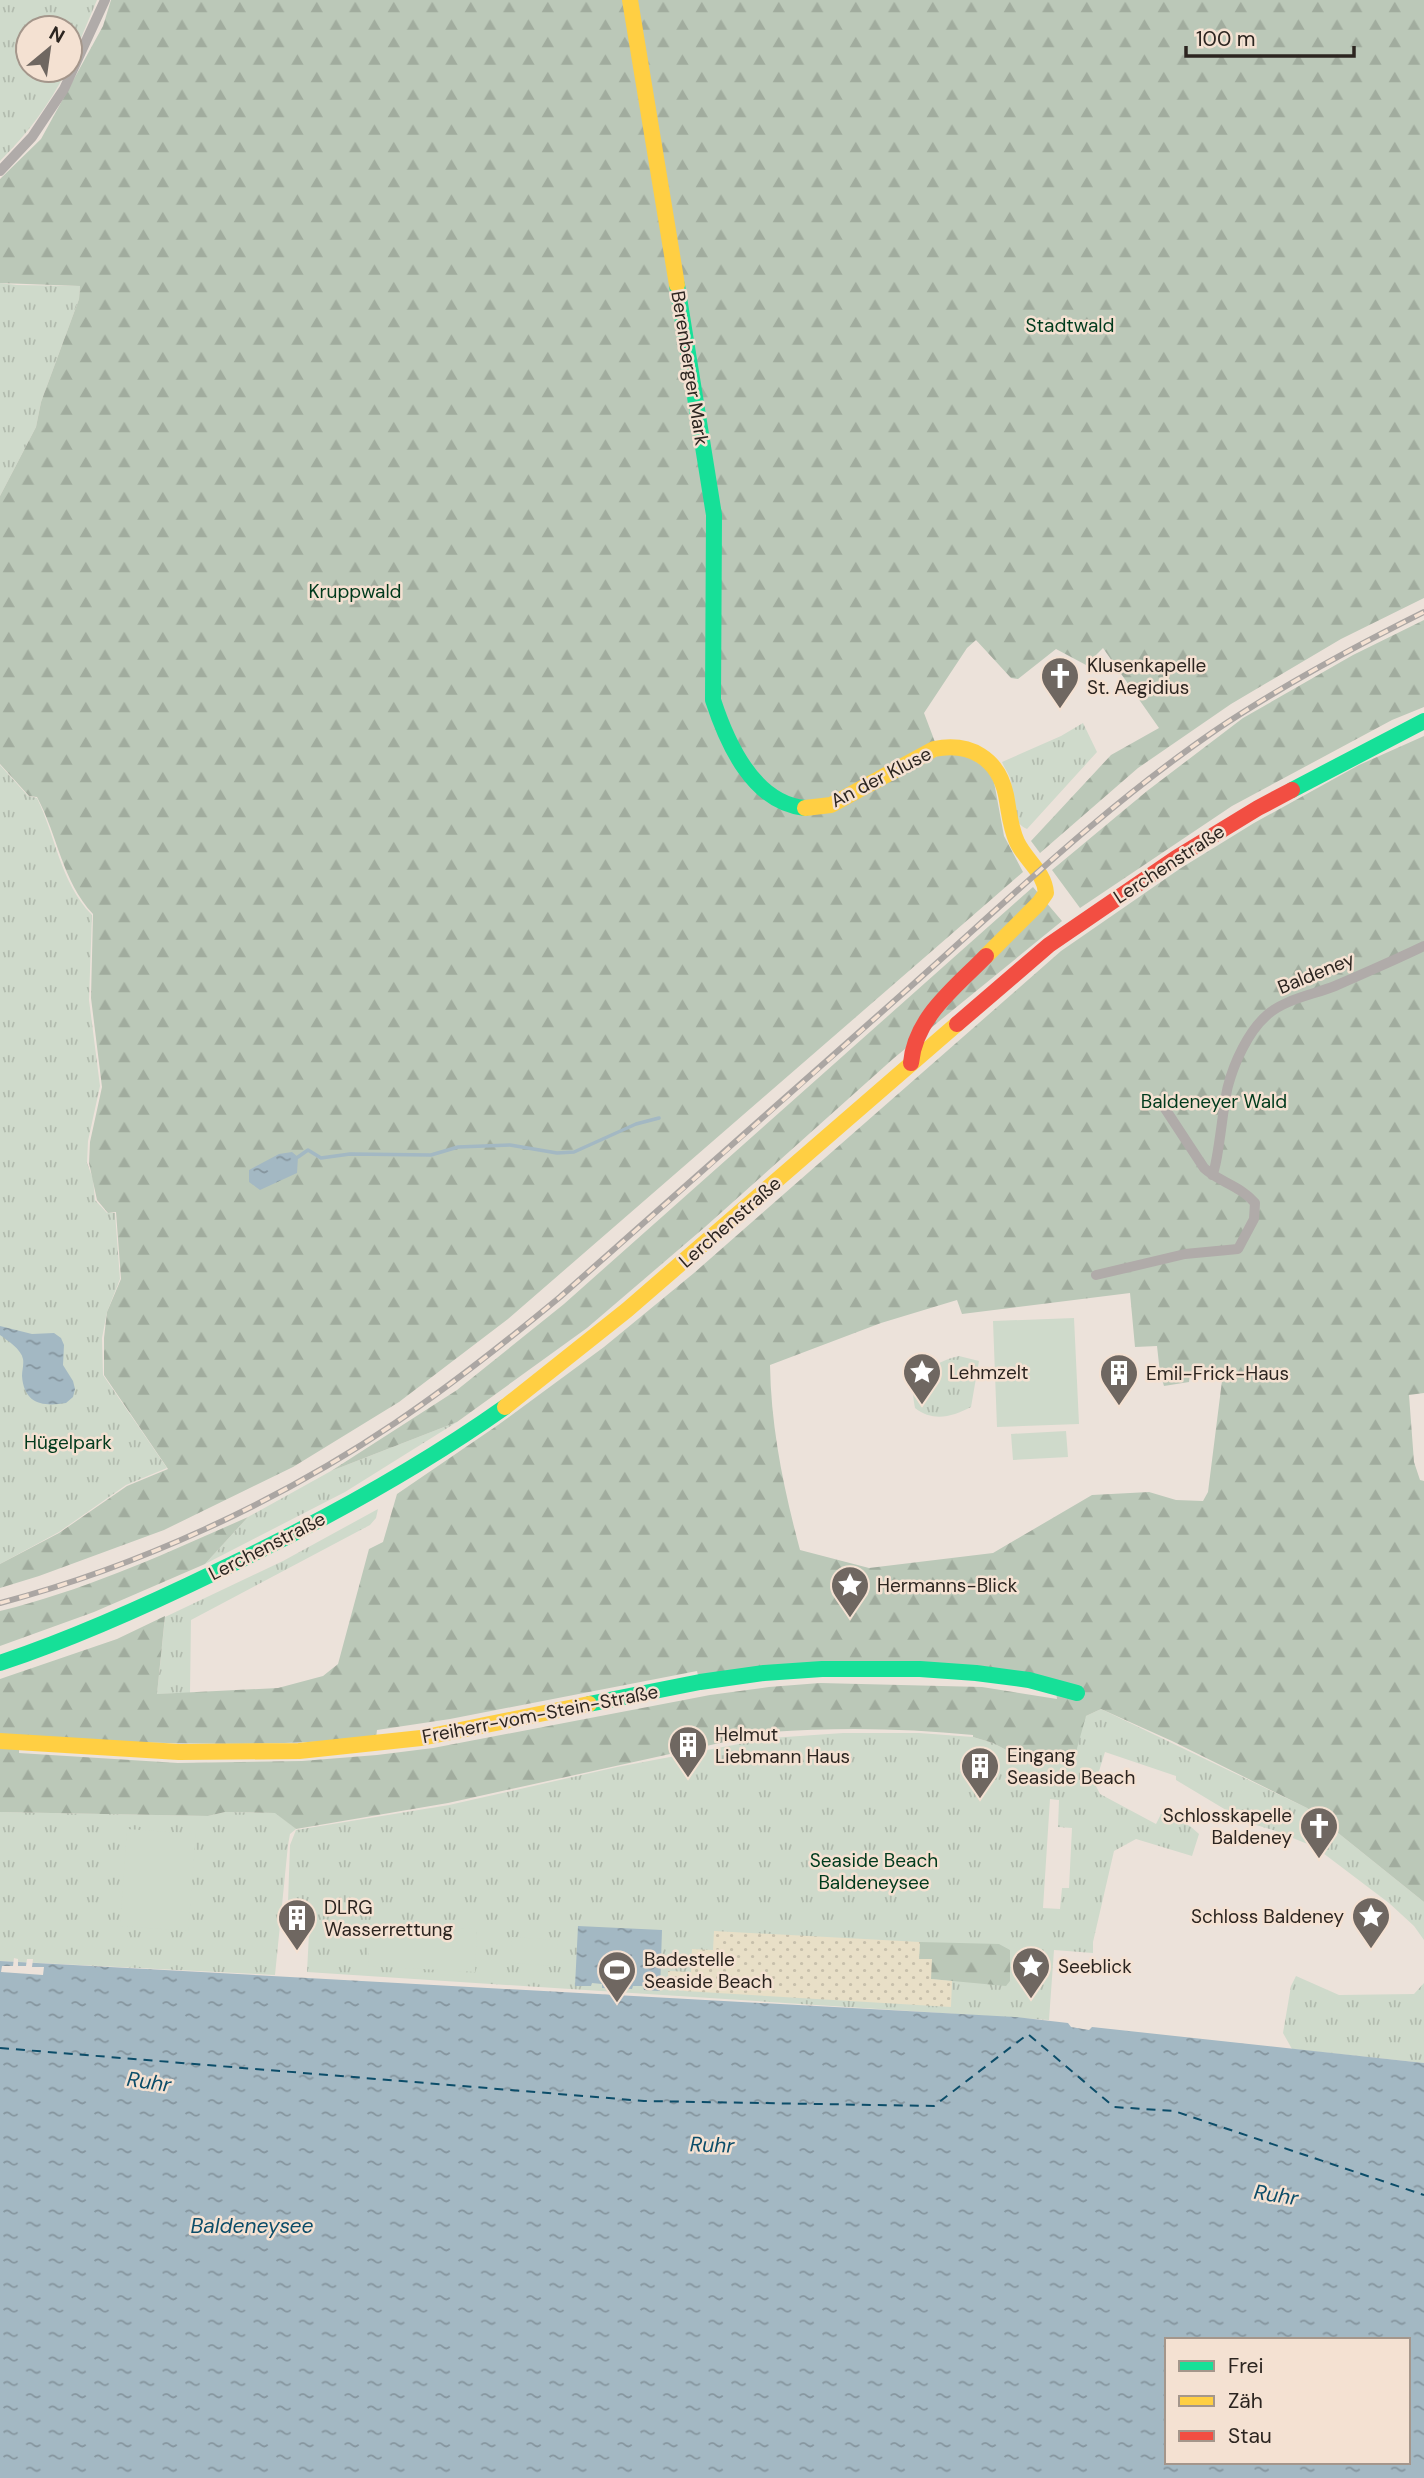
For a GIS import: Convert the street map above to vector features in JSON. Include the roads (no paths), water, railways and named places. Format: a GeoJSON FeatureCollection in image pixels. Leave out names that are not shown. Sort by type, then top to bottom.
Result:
{"type":"FeatureCollection","features":[{"type":"Feature","properties":{"kind":"street"},"geometry":{"type":"LineString","coordinates":[[0,171],[32,137],[64,89],[105,0]]}},
{"type":"Feature","properties":{"kind":"street","name":"Berenberger Mark"},"geometry":{"type":"LineString","coordinates":[[630,0],[714,515],[712,691],[726,736]]}},
{"type":"Feature","properties":{"kind":"street","name":"Lerchenstraße"},"geometry":{"type":"LineString","coordinates":[[0,1663],[88,1631],[222,1570],[323,1517],[472,1429],[556,1367],[732,1222],[1049,945],[1175,858],[1258,808],[1424,721]]}},
{"type":"Feature","properties":{"kind":"street","name":"An der Kluse"},"geometry":{"type":"LineString","coordinates":[[726,736],[748,773],[766,791],[790,806],[801,808],[813,809],[831,805],[934,749],[947,745],[974,750],[987,758],[997,770],[1004,785],[1011,825],[1020,847],[1045,878],[1046,893],[934,1009],[919,1028],[912,1046],[911,1063]]}},
{"type":"Feature","properties":{"kind":"street","name":"Baldeney"},"geometry":{"type":"LineString","coordinates":[[1212,1175],[1217,1169],[1217,1150],[1228,1086],[1241,1053],[1265,1017],[1286,1003],[1334,986],[1424,946]]}},
{"type":"Feature","properties":{"kind":"street"},"geometry":{"type":"LineString","coordinates":[[1096,1275],[1185,1254],[1238,1249],[1254,1219],[1255,1203],[1241,1191],[1212,1175],[1162,1104]]}},
{"type":"Feature","properties":{"kind":"street","name":"Freiherr-vom-Stein-Straße"},"geometry":{"type":"LineString","coordinates":[[0,1741],[179,1752],[311,1750],[421,1738],[700,1682],[764,1673],[822,1669],[920,1669],[976,1673],[1029,1680],[1077,1693]]}},
{"type":"Feature","properties":{"kind":"water"},"geometry":{"type":"Polygon","coordinates":[[[292,1152],[298,1157],[297,1173],[260,1190],[249,1182],[249,1170],[279,1154],[292,1152]]]}},
{"type":"Feature","properties":{"kind":"water"},"geometry":{"type":"Polygon","coordinates":[[[0,1326],[32,1334],[54,1333],[61,1338],[64,1345],[63,1365],[75,1389],[73,1397],[66,1403],[50,1404],[42,1404],[31,1398],[26,1393],[22,1376],[22,1355],[0,1335],[0,1326]]]}},
{"type":"Feature","properties":{"kind":"water"},"geometry":{"type":"Polygon","coordinates":[[[578,1926],[662,1930],[660,1991],[644,1990],[643,1986],[633,1986],[632,1989],[602,1988],[602,1984],[592,1983],[591,1986],[575,1986],[578,1926]]]}},
{"type":"Feature","properties":{"kind":"water","name":"Baldeneysee"},"geometry":{"type":"Polygon","coordinates":[[[0,1961],[1015,2017],[1068,2023],[1071,2027],[1089,2030],[1092,2027],[1424,2063],[1424,2478],[0,2478],[0,1961]]]}},
{"type":"Feature","properties":{"kind":"waterway"},"geometry":{"type":"LineString","coordinates":[[298,1157],[308,1150],[321,1158],[350,1154],[431,1155],[458,1147],[510,1145],[557,1153],[574,1152],[636,1124],[659,1118]]}},
{"type":"Feature","properties":{"kind":"railway"},"geometry":{"type":"LineString","coordinates":[[0,1603],[103,1571],[205,1529],[303,1479],[417,1408],[560,1297],[1059,854],[1136,789],[1216,730],[1292,682],[1424,612]]}},
{"type":"Feature","properties":{"kind":"place","name":"Klusenkapelle St. Aegidius"},"geometry":{"type":"Point","coordinates":[1060,710]}},
{"type":"Feature","properties":{"kind":"place","name":"Lehmzelt"},"geometry":{"type":"Point","coordinates":[922,1406]}},
{"type":"Feature","properties":{"kind":"place","name":"Emil-Frick-Haus"},"geometry":{"type":"Point","coordinates":[1119,1407]}},
{"type":"Feature","properties":{"kind":"place","name":"Hermanns-Blick"},"geometry":{"type":"Point","coordinates":[850,1619]}},
{"type":"Feature","properties":{"kind":"place","name":"Helmut Liebmann Haus"},"geometry":{"type":"Point","coordinates":[688,1779]}},
{"type":"Feature","properties":{"kind":"place","name":"Eingang Seaside Beach"},"geometry":{"type":"Point","coordinates":[980,1800]}},
{"type":"Feature","properties":{"kind":"place","name":"Schlosskapelle Baldeney"},"geometry":{"type":"Point","coordinates":[1319,1860]}},
{"type":"Feature","properties":{"kind":"place","name":"Schloss Baldeney"},"geometry":{"type":"Point","coordinates":[1371,1950]}},
{"type":"Feature","properties":{"kind":"place","name":"DLRG Wasserrettung"},"geometry":{"type":"Point","coordinates":[297,1952]}},
{"type":"Feature","properties":{"kind":"place","name":"Seeblick"},"geometry":{"type":"Point","coordinates":[1031,2000]}},
{"type":"Feature","properties":{"kind":"place","name":"Badestelle Seaside Beach"},"geometry":{"type":"Point","coordinates":[617,2004]}},
{"type":"Feature","properties":{"kind":"park label","name":"Stadtwald"},"geometry":{"type":"Point","coordinates":[1070,325]}},
{"type":"Feature","properties":{"kind":"park label","name":"Kruppwald"},"geometry":{"type":"Point","coordinates":[355,591]}},
{"type":"Feature","properties":{"kind":"park label","name":"Baldeneyer Wald"},"geometry":{"type":"Point","coordinates":[1214,1101]}},
{"type":"Feature","properties":{"kind":"park label","name":"Hügelpark"},"geometry":{"type":"Point","coordinates":[68,1442]}},
{"type":"Feature","properties":{"kind":"park label","name":"Seaside Beach Baldeneysee"},"geometry":{"type":"Point","coordinates":[874,1871]}},
{"type":"Feature","properties":{"kind":"water label","name":"Ruhr"},"geometry":{"type":"Point","coordinates":[149,2082]}},
{"type":"Feature","properties":{"kind":"water label","name":"Ruhr"},"geometry":{"type":"Point","coordinates":[712,2145]}},
{"type":"Feature","properties":{"kind":"water label","name":"Ruhr"},"geometry":{"type":"Point","coordinates":[1276,2195]}}]}
